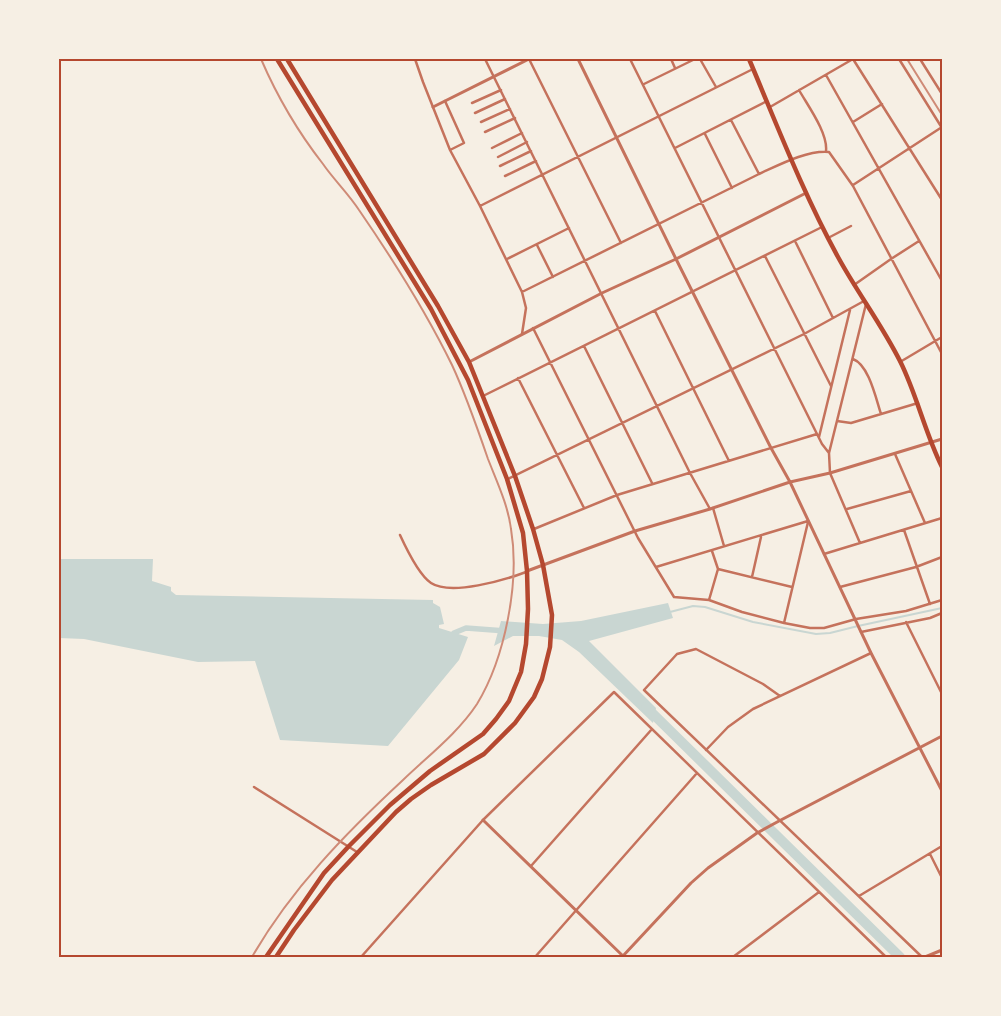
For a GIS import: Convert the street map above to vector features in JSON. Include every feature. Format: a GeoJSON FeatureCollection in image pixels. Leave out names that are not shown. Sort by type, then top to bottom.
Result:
{"type":"FeatureCollection","features":[{"type":"Feature","properties":{"kind":"main road"},"geometry":{"type":"LineString","coordinates":[[266,957],[324,873],[349,846],[390,805],[430,771],[483,734],[496,719],[509,701],[518,682],[526,644],[528,605],[523,533],[479,405],[443,330],[392,243],[277,59]]}},
{"type":"Feature","properties":{"kind":"main road"},"geometry":{"type":"LineString","coordinates":[[276,957],[332,880],[396,812],[431,785],[484,754],[511,727],[529,705],[538,688],[550,647],[552,631],[551,608],[543,565],[533,530],[515,476],[468,362],[438,306],[286,59]]}},
{"type":"Feature","properties":{"kind":"main road"},"geometry":{"type":"LineString","coordinates":[[749,59],[822,227],[900,362],[942,467]]}},
{"type":"Feature","properties":{"kind":"street"},"geometry":{"type":"LineString","coordinates":[[415,59],[450,150],[507,259],[522,292],[526,308],[522,334]]}},
{"type":"Feature","properties":{"kind":"street"},"geometry":{"type":"LineString","coordinates":[[485,59],[620,328],[690,473],[712,508],[724,546]]}},
{"type":"Feature","properties":{"kind":"street"},"geometry":{"type":"LineString","coordinates":[[433,107],[529,59],[621,243]]}},
{"type":"Feature","properties":{"kind":"street"},"geometry":{"type":"LineString","coordinates":[[578,59],[676,259],[790,482],[871,653],[942,791]]}},
{"type":"Feature","properties":{"kind":"street"},"geometry":{"type":"LineString","coordinates":[[630,59],[818,436],[829,453]]}},
{"type":"Feature","properties":{"kind":"street"},"geometry":{"type":"LineString","coordinates":[[671,59],[676,68]]}},
{"type":"Feature","properties":{"kind":"street"},"geometry":{"type":"LineString","coordinates":[[644,84],[695,59]]}},
{"type":"Feature","properties":{"kind":"street"},"geometry":{"type":"LineString","coordinates":[[700,59],[716,88]]}},
{"type":"Feature","properties":{"kind":"street"},"geometry":{"type":"LineString","coordinates":[[770,107],[853,59],[942,200]]}},
{"type":"Feature","properties":{"kind":"street"},"geometry":{"type":"LineString","coordinates":[[853,186],[942,128],[899,59]]}},
{"type":"Feature","properties":{"kind":"street"},"geometry":{"type":"LineString","coordinates":[[920,59],[942,94]]}},
{"type":"Feature","properties":{"kind":"street"},"geometry":{"type":"LineString","coordinates":[[480,206],[753,69]]}},
{"type":"Feature","properties":{"kind":"street"},"geometry":{"type":"LineString","coordinates":[[826,74],[942,281]]}},
{"type":"Feature","properties":{"kind":"street"},"geometry":{"type":"LineString","coordinates":[[472,103],[501,90]]}},
{"type":"Feature","properties":{"kind":"street"},"geometry":{"type":"LineString","coordinates":[[799,90],[823,133],[827,145],[826,152]]}},
{"type":"Feature","properties":{"kind":"street"},"geometry":{"type":"LineString","coordinates":[[475,113],[505,99]]}},
{"type":"Feature","properties":{"kind":"street"},"geometry":{"type":"LineString","coordinates":[[444,101],[464,143],[450,150]]}},
{"type":"Feature","properties":{"kind":"street"},"geometry":{"type":"LineString","coordinates":[[674,148],[767,101]]}},
{"type":"Feature","properties":{"kind":"street"},"geometry":{"type":"LineString","coordinates":[[853,122],[882,104]]}},
{"type":"Feature","properties":{"kind":"street"},"geometry":{"type":"LineString","coordinates":[[481,122],[510,109]]}},
{"type":"Feature","properties":{"kind":"street"},"geometry":{"type":"LineString","coordinates":[[485,132],[514,118]]}},
{"type":"Feature","properties":{"kind":"street"},"geometry":{"type":"LineString","coordinates":[[731,120],[759,174]]}},
{"type":"Feature","properties":{"kind":"street"},"geometry":{"type":"LineString","coordinates":[[492,148],[522,133]]}},
{"type":"Feature","properties":{"kind":"street"},"geometry":{"type":"LineString","coordinates":[[705,134],[732,188]]}},
{"type":"Feature","properties":{"kind":"street"},"geometry":{"type":"LineString","coordinates":[[498,157],[527,142]]}},
{"type":"Feature","properties":{"kind":"street"},"geometry":{"type":"LineString","coordinates":[[500,166],[532,151]]}},
{"type":"Feature","properties":{"kind":"street"},"geometry":{"type":"LineString","coordinates":[[522,292],[759,174],[792,159],[829,152],[853,186],[942,354]]}},
{"type":"Feature","properties":{"kind":"street"},"geometry":{"type":"LineString","coordinates":[[506,176],[536,161]]}},
{"type":"Feature","properties":{"kind":"street"},"geometry":{"type":"LineString","coordinates":[[468,362],[602,293],[676,259],[807,192]]}},
{"type":"Feature","properties":{"kind":"street"},"geometry":{"type":"LineString","coordinates":[[828,238],[851,226]]}},
{"type":"Feature","properties":{"kind":"street"},"geometry":{"type":"LineString","coordinates":[[483,396],[822,227]]}},
{"type":"Feature","properties":{"kind":"street"},"geometry":{"type":"LineString","coordinates":[[507,259],[569,228]]}},
{"type":"Feature","properties":{"kind":"street"},"geometry":{"type":"LineString","coordinates":[[795,241],[833,318]]}},
{"type":"Feature","properties":{"kind":"street"},"geometry":{"type":"LineString","coordinates":[[854,285],[891,259],[920,242]]}},
{"type":"Feature","properties":{"kind":"street"},"geometry":{"type":"LineString","coordinates":[[537,244],[553,277]]}},
{"type":"Feature","properties":{"kind":"street"},"geometry":{"type":"LineString","coordinates":[[765,256],[831,386]]}},
{"type":"Feature","properties":{"kind":"street"},"geometry":{"type":"LineString","coordinates":[[506,480],[865,303]]}},
{"type":"Feature","properties":{"kind":"street"},"geometry":{"type":"LineString","coordinates":[[860,543],[830,473],[829,453],[865,303]]}},
{"type":"Feature","properties":{"kind":"street"},"geometry":{"type":"LineString","coordinates":[[818,436],[850,310]]}},
{"type":"Feature","properties":{"kind":"street"},"geometry":{"type":"LineString","coordinates":[[655,311],[729,461]]}},
{"type":"Feature","properties":{"kind":"street"},"geometry":{"type":"LineString","coordinates":[[533,328],[638,538],[674,597],[709,600],[742,612],[810,628],[824,628],[856,619],[906,611],[942,600]]}},
{"type":"Feature","properties":{"kind":"street"},"geometry":{"type":"LineString","coordinates":[[900,362],[942,337]]}},
{"type":"Feature","properties":{"kind":"street"},"geometry":{"type":"LineString","coordinates":[[584,346],[652,483]]}},
{"type":"Feature","properties":{"kind":"street"},"geometry":{"type":"LineString","coordinates":[[852,359],[857,361],[870,378],[881,414]]}},
{"type":"Feature","properties":{"kind":"street"},"geometry":{"type":"LineString","coordinates":[[518,378],[584,508]]}},
{"type":"Feature","properties":{"kind":"street"},"geometry":{"type":"LineString","coordinates":[[837,421],[851,423],[918,403]]}},
{"type":"Feature","properties":{"kind":"street"},"geometry":{"type":"LineString","coordinates":[[533,530],[584,508],[652,483],[818,436]]}},
{"type":"Feature","properties":{"kind":"street"},"geometry":{"type":"LineString","coordinates":[[400,534],[426,579],[436,585],[458,588],[509,578],[635,531],[790,482],[830,473],[942,439]]}},
{"type":"Feature","properties":{"kind":"street"},"geometry":{"type":"LineString","coordinates":[[895,454],[925,524]]}},
{"type":"Feature","properties":{"kind":"street"},"geometry":{"type":"LineString","coordinates":[[847,510],[911,491]]}},
{"type":"Feature","properties":{"kind":"street"},"geometry":{"type":"LineString","coordinates":[[824,554],[942,518]]}},
{"type":"Feature","properties":{"kind":"street"},"geometry":{"type":"LineString","coordinates":[[656,568],[808,521]]}},
{"type":"Feature","properties":{"kind":"street"},"geometry":{"type":"LineString","coordinates":[[784,623],[808,521]]}},
{"type":"Feature","properties":{"kind":"street"},"geometry":{"type":"LineString","coordinates":[[904,530],[930,605]]}},
{"type":"Feature","properties":{"kind":"street"},"geometry":{"type":"LineString","coordinates":[[752,577],[761,536]]}},
{"type":"Feature","properties":{"kind":"street"},"geometry":{"type":"LineString","coordinates":[[709,600],[718,569],[712,551]]}},
{"type":"Feature","properties":{"kind":"street"},"geometry":{"type":"LineString","coordinates":[[840,587],[916,567],[942,557]]}},
{"type":"Feature","properties":{"kind":"street"},"geometry":{"type":"LineString","coordinates":[[718,569],[792,587]]}},
{"type":"Feature","properties":{"kind":"street"},"geometry":{"type":"LineString","coordinates":[[861,632],[942,614]]}},
{"type":"Feature","properties":{"kind":"street"},"geometry":{"type":"LineString","coordinates":[[906,622],[942,694]]}},
{"type":"Feature","properties":{"kind":"street"},"geometry":{"type":"LineString","coordinates":[[780,696],[763,684],[696,649],[678,654],[644,690],[923,957],[942,950]]}},
{"type":"Feature","properties":{"kind":"street"},"geometry":{"type":"LineString","coordinates":[[706,750],[737,720],[753,709],[871,653]]}},
{"type":"Feature","properties":{"kind":"street"},"geometry":{"type":"LineString","coordinates":[[361,957],[483,820],[614,692],[886,957]]}},
{"type":"Feature","properties":{"kind":"street"},"geometry":{"type":"LineString","coordinates":[[531,866],[652,728]]}},
{"type":"Feature","properties":{"kind":"street"},"geometry":{"type":"LineString","coordinates":[[483,820],[623,957],[691,883],[721,858],[757,833],[942,736]]}},
{"type":"Feature","properties":{"kind":"street"},"geometry":{"type":"LineString","coordinates":[[535,957],[697,773]]}},
{"type":"Feature","properties":{"kind":"street"},"geometry":{"type":"LineString","coordinates":[[254,787],[358,852]]}},
{"type":"Feature","properties":{"kind":"street"},"geometry":{"type":"LineString","coordinates":[[859,896],[942,846]]}},
{"type":"Feature","properties":{"kind":"street"},"geometry":{"type":"LineString","coordinates":[[930,854],[942,878]]}},
{"type":"Feature","properties":{"kind":"street"},"geometry":{"type":"LineString","coordinates":[[733,957],[819,892]]}},
{"type":"Feature","properties":{"kind":"shaded area"},"geometry":{"type":"Polygon","coordinates":[[[59,559],[153,559],[152,581],[171,587],[171,591],[176,595],[433,600],[433,603],[440,607],[444,624],[439,625],[439,628],[468,637],[459,660],[388,746],[280,740],[255,661],[198,662],[84,639],[59,638],[59,559]]]}},
{"type":"Feature","properties":{"kind":"shaded area"},"geometry":{"type":"Polygon","coordinates":[[[668,603],[673,618],[589,641],[656,708],[653,723],[579,652],[562,640],[539,636],[513,636],[494,646],[501,621],[543,624],[581,621],[668,603]]]}},
{"type":"Feature","properties":{"kind":"waterway"},"geometry":{"type":"LineString","coordinates":[[670,612],[693,606],[705,607],[753,622],[816,634],[830,633],[942,608]]}},
{"type":"Feature","properties":{"kind":"waterway"},"geometry":{"type":"LineString","coordinates":[[454,633],[466,628],[506,631]]}},
{"type":"Feature","properties":{"kind":"waterway"},"geometry":{"type":"LineString","coordinates":[[646,707],[900,957]]}},
{"type":"Feature","properties":{"kind":"railway"},"geometry":{"type":"LineString","coordinates":[[252,957],[284,908],[340,841],[452,734],[477,704],[487,685],[502,642],[512,596],[513,572],[511,529],[502,494],[452,365],[420,305],[384,247],[355,204],[327,170],[297,126],[274,87],[261,59]]}},
{"type":"Feature","properties":{"kind":"railway"},"geometry":{"type":"LineString","coordinates":[[907,59],[942,115]]}}]}
